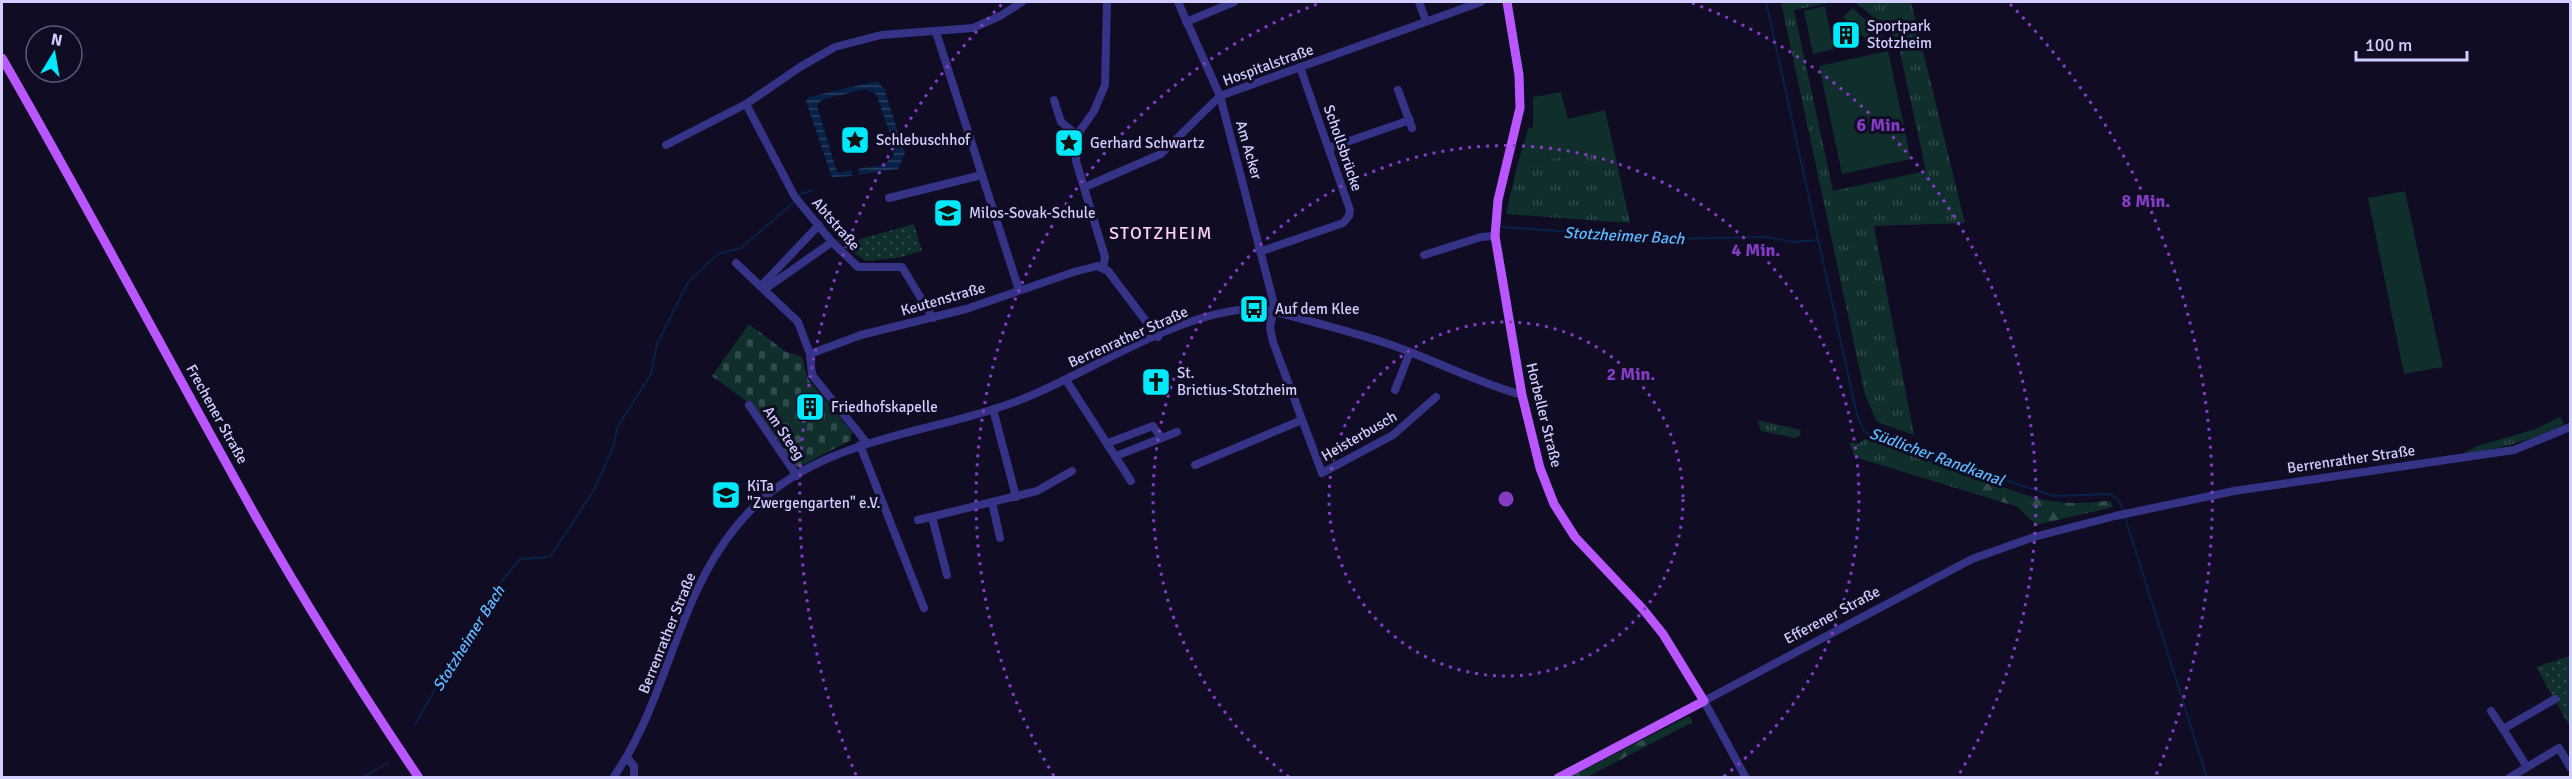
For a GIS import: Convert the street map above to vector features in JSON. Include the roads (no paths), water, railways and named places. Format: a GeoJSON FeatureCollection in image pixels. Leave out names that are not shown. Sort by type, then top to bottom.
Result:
{"type":"FeatureCollection","features":[{"type":"Feature","properties":{"kind":"main road","name":"Horbeller Straße"},"geometry":{"type":"LineString","coordinates":[[1508,2],[1519,75],[1521,108],[1498,200],[1495,236],[1522,395],[1540,468],[1564,520],[1589,555],[1642,608],[1663,634],[1704,701]]}},
{"type":"Feature","properties":{"kind":"main road","name":"Frechener Straße"},"geometry":{"type":"LineString","coordinates":[[2,58],[82,197],[255,516],[418,777]]}},
{"type":"Feature","properties":{"kind":"main road","name":"Efferener Straße"},"geometry":{"type":"LineString","coordinates":[[1558,777],[1704,701]]}},
{"type":"Feature","properties":{"kind":"street"},"geometry":{"type":"LineString","coordinates":[[666,145],[746,105],[768,87],[836,47],[881,35],[973,28],[1000,16],[1022,2]]}},
{"type":"Feature","properties":{"kind":"street"},"geometry":{"type":"LineString","coordinates":[[1107,2],[1105,85],[1094,111],[1077,135],[1076,161],[1105,257],[1103,268],[1158,337]]}},
{"type":"Feature","properties":{"kind":"street","name":"Am Acker"},"geometry":{"type":"LineString","coordinates":[[1178,2],[1220,96],[1262,250],[1274,304],[1273,311]]}},
{"type":"Feature","properties":{"kind":"street"},"geometry":{"type":"LineString","coordinates":[[1186,22],[1234,2]]}},
{"type":"Feature","properties":{"kind":"street"},"geometry":{"type":"LineString","coordinates":[[1419,2],[1426,21]]}},
{"type":"Feature","properties":{"kind":"street","name":"Hospitalstraße"},"geometry":{"type":"LineString","coordinates":[[1085,187],[1161,154],[1220,96],[1481,2]]}},
{"type":"Feature","properties":{"kind":"street"},"geometry":{"type":"LineString","coordinates":[[936,32],[1019,290]]}},
{"type":"Feature","properties":{"kind":"street","name":"Schollsbrücke"},"geometry":{"type":"LineString","coordinates":[[1262,250],[1347,221],[1350,210],[1300,67]]}},
{"type":"Feature","properties":{"kind":"street"},"geometry":{"type":"LineString","coordinates":[[1329,148],[1411,124],[1398,90]]}},
{"type":"Feature","properties":{"kind":"street"},"geometry":{"type":"LineString","coordinates":[[1054,100],[1061,122],[1077,135]]}},
{"type":"Feature","properties":{"kind":"street","name":"Abtstraße"},"geometry":{"type":"LineString","coordinates":[[746,105],[789,186],[832,242],[858,267],[864,269],[902,267],[933,318]]}},
{"type":"Feature","properties":{"kind":"street"},"geometry":{"type":"LineString","coordinates":[[889,198],[982,175]]}},
{"type":"Feature","properties":{"kind":"street"},"geometry":{"type":"LineString","coordinates":[[763,287],[819,225]]}},
{"type":"Feature","properties":{"kind":"street"},"geometry":{"type":"LineString","coordinates":[[1424,255],[1481,237],[1495,236]]}},
{"type":"Feature","properties":{"kind":"street"},"geometry":{"type":"LineString","coordinates":[[763,287],[832,242]]}},
{"type":"Feature","properties":{"kind":"street"},"geometry":{"type":"LineString","coordinates":[[736,262],[798,322],[810,354],[812,375],[863,444],[924,608]]}},
{"type":"Feature","properties":{"kind":"street","name":"Keutenstraße"},"geometry":{"type":"LineString","coordinates":[[810,354],[861,335],[933,318],[1074,272],[1097,266],[1103,268]]}},
{"type":"Feature","properties":{"kind":"street","name":"Berrenrather Straße"},"geometry":{"type":"LineString","coordinates":[[614,777],[648,720],[684,621],[710,564],[743,518],[767,495],[797,476],[863,444],[1024,399],[1158,337],[1215,315],[1254,309],[1273,311],[1410,352],[1500,390],[1522,395]]}},
{"type":"Feature","properties":{"kind":"street"},"geometry":{"type":"LineString","coordinates":[[1195,465],[1302,420],[1273,342],[1270,328],[1273,311]]}},
{"type":"Feature","properties":{"kind":"street"},"geometry":{"type":"LineString","coordinates":[[1395,390],[1410,352]]}},
{"type":"Feature","properties":{"kind":"street"},"geometry":{"type":"LineString","coordinates":[[1066,380],[1131,481]]}},
{"type":"Feature","properties":{"kind":"street","name":"Heisterbusch"},"geometry":{"type":"LineString","coordinates":[[1302,420],[1322,473],[1393,435],[1436,397]]}},
{"type":"Feature","properties":{"kind":"street","name":"Am Steeg"},"geometry":{"type":"LineString","coordinates":[[749,405],[797,476]]}},
{"type":"Feature","properties":{"kind":"street"},"geometry":{"type":"LineString","coordinates":[[993,408],[1016,497]]}},
{"type":"Feature","properties":{"kind":"street"},"geometry":{"type":"LineString","coordinates":[[1108,443],[1153,426],[1161,438]]}},
{"type":"Feature","properties":{"kind":"street","name":"Berrenrather Straße"},"geometry":{"type":"LineString","coordinates":[[2133,512],[2296,480],[2498,453],[2533,444],[2571,428]]}},
{"type":"Feature","properties":{"kind":"street"},"geometry":{"type":"LineString","coordinates":[[1116,456],[1177,432]]}},
{"type":"Feature","properties":{"kind":"street"},"geometry":{"type":"LineString","coordinates":[[918,520],[1037,491],[1072,471]]}},
{"type":"Feature","properties":{"kind":"street"},"geometry":{"type":"LineString","coordinates":[[992,502],[1000,538]]}},
{"type":"Feature","properties":{"kind":"street","name":"Efferener Straße"},"geometry":{"type":"LineString","coordinates":[[1704,701],[1972,559],[2034,537],[2133,512]]}},
{"type":"Feature","properties":{"kind":"street"},"geometry":{"type":"LineString","coordinates":[[932,517],[947,575]]}},
{"type":"Feature","properties":{"kind":"street"},"geometry":{"type":"LineString","coordinates":[[2503,729],[2555,699]]}},
{"type":"Feature","properties":{"kind":"street","name":"Horbeller Straße"},"geometry":{"type":"LineString","coordinates":[[1704,701],[1746,777]]}},
{"type":"Feature","properties":{"kind":"street"},"geometry":{"type":"LineString","coordinates":[[2491,711],[2527,767]]}},
{"type":"Feature","properties":{"kind":"street"},"geometry":{"type":"LineString","coordinates":[[2509,777],[2559,748],[2571,767]]}},
{"type":"Feature","properties":{"kind":"street"},"geometry":{"type":"LineString","coordinates":[[627,758],[634,766],[634,777]]}},
{"type":"Feature","properties":{"kind":"water"},"geometry":{"type":"Polygon","coordinates":[[[877,81],[884,89],[905,153],[898,169],[859,175],[858,169],[887,162],[894,154],[895,147],[876,94],[865,89],[821,100],[817,106],[836,169],[839,173],[851,170],[853,176],[832,177],[806,101],[809,97],[877,81]]]}},
{"type":"Feature","properties":{"kind":"waterway","name":"Südlicher Randkanal"},"geometry":{"type":"LineString","coordinates":[[1766,2],[1857,415],[1864,431],[1873,437],[2054,496],[2109,494],[2117,498],[2124,511]]}},
{"type":"Feature","properties":{"kind":"waterway","name":"Stotzheimer Bach"},"geometry":{"type":"LineString","coordinates":[[798,195],[813,190]]}},
{"type":"Feature","properties":{"kind":"waterway","name":"Stotzheimer Bach"},"geometry":{"type":"LineString","coordinates":[[415,724],[492,593],[520,559],[550,557],[594,490],[614,445],[617,428],[651,374],[657,344],[688,282],[718,254],[741,248],[793,203]]}},
{"type":"Feature","properties":{"kind":"waterway","name":"Stotzheimer Bach"},"geometry":{"type":"LineString","coordinates":[[1502,227],[1665,239],[1767,237],[1792,242],[1818,240]]}},
{"type":"Feature","properties":{"kind":"waterway","name":"Südlicher Randkanal"},"geometry":{"type":"LineString","coordinates":[[2125,517],[2207,778]]}},
{"type":"Feature","properties":{"kind":"waterway","name":"Stotzheimer Bach"},"geometry":{"type":"LineString","coordinates":[[361,778],[388,763]]}},
{"type":"Feature","properties":{"kind":"place","name":"Sportpark Stotzheim"},"geometry":{"type":"Point","coordinates":[1846,35]}},
{"type":"Feature","properties":{"kind":"place","name":"Schlebuschhof"},"geometry":{"type":"Point","coordinates":[855,140]}},
{"type":"Feature","properties":{"kind":"place","name":"Gerhard Schwartz"},"geometry":{"type":"Point","coordinates":[1069,143]}},
{"type":"Feature","properties":{"kind":"place","name":"Milos-Sovak-Schule"},"geometry":{"type":"Point","coordinates":[948,213]}},
{"type":"Feature","properties":{"kind":"place","name":"Auf dem Klee"},"geometry":{"type":"Point","coordinates":[1254,309]}},
{"type":"Feature","properties":{"kind":"place","name":"St. Brictius-Stotzheim"},"geometry":{"type":"Point","coordinates":[1156,382]}},
{"type":"Feature","properties":{"kind":"place","name":"Friedhofskapelle"},"geometry":{"type":"Point","coordinates":[810,407]}},
{"type":"Feature","properties":{"kind":"place","name":"KiTa \"Zwergengarten\" e.V."},"geometry":{"type":"Point","coordinates":[726,495]}},
{"type":"Feature","properties":{"kind":"district","name":"STOTZHEIM"},"geometry":{"type":"Point","coordinates":[1161,233]}}]}
